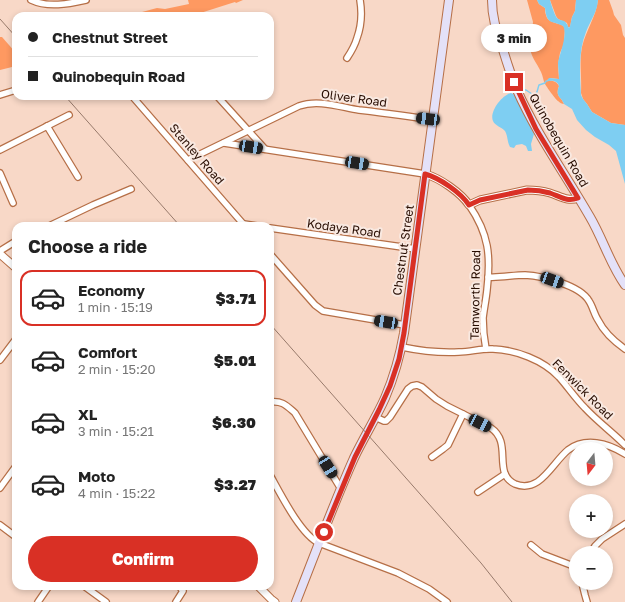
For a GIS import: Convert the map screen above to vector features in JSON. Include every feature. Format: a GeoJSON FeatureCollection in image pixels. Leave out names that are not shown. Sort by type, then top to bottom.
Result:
{"type":"FeatureCollection","features":[{"type":"Feature","properties":{"kind":"main road","name":"Chestnut Street"},"geometry":{"type":"LineString","coordinates":[[296,602],[341,489],[360,446],[390,386],[402,347],[449,0]]}},
{"type":"Feature","properties":{"kind":"main road","name":"Quinobequin Road"},"geometry":{"type":"LineString","coordinates":[[492,0],[492,12],[495,27],[517,90],[542,139],[593,222],[613,266],[625,285]]}},
{"type":"Feature","properties":{"kind":"street"},"geometry":{"type":"LineString","coordinates":[[31,0],[51,5],[85,0]]}},
{"type":"Feature","properties":{"kind":"street"},"geometry":{"type":"LineString","coordinates":[[347,58],[357,39],[360,29],[360,0]]}},
{"type":"Feature","properties":{"kind":"street"},"geometry":{"type":"LineString","coordinates":[[0,96],[12,92]]}},
{"type":"Feature","properties":{"kind":"street","name":"Stanley Road"},"geometry":{"type":"LineString","coordinates":[[136,100],[242,222]]}},
{"type":"Feature","properties":{"kind":"street"},"geometry":{"type":"LineString","coordinates":[[221,100],[265,149]]}},
{"type":"Feature","properties":{"kind":"street","name":"Oliver Road"},"geometry":{"type":"LineString","coordinates":[[188,160],[306,104],[314,103],[433,120]]}},
{"type":"Feature","properties":{"kind":"street"},"geometry":{"type":"LineString","coordinates":[[0,150],[69,115]]}},
{"type":"Feature","properties":{"kind":"street"},"geometry":{"type":"LineString","coordinates":[[47,126],[78,177]]}},
{"type":"Feature","properties":{"kind":"street"},"geometry":{"type":"LineString","coordinates":[[224,143],[425,174]]}},
{"type":"Feature","properties":{"kind":"street"},"geometry":{"type":"LineString","coordinates":[[0,172],[13,202]]}},
{"type":"Feature","properties":{"kind":"street","name":"Tamworth Road"},"geometry":{"type":"LineString","coordinates":[[425,174],[435,177],[462,196],[481,226],[486,240],[489,256],[483,319],[486,349]]}},
{"type":"Feature","properties":{"kind":"street"},"geometry":{"type":"LineString","coordinates":[[57,222],[132,189]]}},
{"type":"Feature","properties":{"kind":"street"},"geometry":{"type":"LineString","coordinates":[[469,205],[480,200],[528,190],[545,192],[567,200],[578,198]]}},
{"type":"Feature","properties":{"kind":"street","name":"Kodaya Road"},"geometry":{"type":"LineString","coordinates":[[274,229],[416,249]]}},
{"type":"Feature","properties":{"kind":"street"},"geometry":{"type":"LineString","coordinates":[[0,251],[12,244]]}},
{"type":"Feature","properties":{"kind":"street"},"geometry":{"type":"LineString","coordinates":[[0,254],[12,264]]}},
{"type":"Feature","properties":{"kind":"street"},"geometry":{"type":"LineString","coordinates":[[274,259],[315,305],[324,312],[405,325]]}},
{"type":"Feature","properties":{"kind":"street"},"geometry":{"type":"LineString","coordinates":[[488,277],[524,275],[546,278],[574,288],[584,294],[589,300],[600,324],[615,341],[625,349]]}},
{"type":"Feature","properties":{"kind":"street"},"geometry":{"type":"LineString","coordinates":[[0,360],[12,344]]}},
{"type":"Feature","properties":{"kind":"street","name":"Fenwick Road"},"geometry":{"type":"LineString","coordinates":[[402,347],[448,352],[467,352],[486,349],[499,350],[515,353],[532,359],[547,367],[558,377],[587,410],[625,445]]}},
{"type":"Feature","properties":{"kind":"street"},"geometry":{"type":"LineString","coordinates":[[375,417],[384,421],[388,420],[408,389],[417,385],[444,404],[491,428],[498,435],[503,448],[503,466],[505,474],[509,479],[524,486],[534,484],[543,478],[565,452],[572,447],[583,443],[596,442],[604,444],[625,454]]}},
{"type":"Feature","properties":{"kind":"street"},"geometry":{"type":"LineString","coordinates":[[274,402],[286,404],[295,414],[341,489]]}},
{"type":"Feature","properties":{"kind":"street"},"geometry":{"type":"LineString","coordinates":[[432,457],[448,444],[463,414]]}},
{"type":"Feature","properties":{"kind":"street"},"geometry":{"type":"LineString","coordinates":[[0,488],[12,472]]}},
{"type":"Feature","properties":{"kind":"street"},"geometry":{"type":"LineString","coordinates":[[478,492],[505,474]]}},
{"type":"Feature","properties":{"kind":"street"},"geometry":{"type":"LineString","coordinates":[[274,482],[301,526],[313,540],[319,544],[398,573],[424,586],[447,602]]}},
{"type":"Feature","properties":{"kind":"street"},"geometry":{"type":"LineString","coordinates":[[595,546],[602,539],[625,524]]}},
{"type":"Feature","properties":{"kind":"street"},"geometry":{"type":"LineString","coordinates":[[0,525],[12,534]]}},
{"type":"Feature","properties":{"kind":"street"},"geometry":{"type":"LineString","coordinates":[[531,545],[542,554],[569,564]]}},
{"type":"Feature","properties":{"kind":"street"},"geometry":{"type":"LineString","coordinates":[[38,602],[46,590]]}},
{"type":"Feature","properties":{"kind":"street"},"geometry":{"type":"LineString","coordinates":[[90,590],[106,602]]}},
{"type":"Feature","properties":{"kind":"street"},"geometry":{"type":"LineString","coordinates":[[176,602],[182,590]]}},
{"type":"Feature","properties":{"kind":"street"},"geometry":{"type":"LineString","coordinates":[[262,590],[275,602]]}},
{"type":"Feature","properties":{"kind":"street"},"geometry":{"type":"LineString","coordinates":[[584,590],[587,602]]}},
{"type":"Feature","properties":{"kind":"shaded area"},"geometry":{"type":"Polygon","coordinates":[[[188,0],[243,0],[204,12],[142,12],[157,8],[165,9],[189,4],[188,0]]]}},
{"type":"Feature","properties":{"kind":"shaded area"},"geometry":{"type":"Polygon","coordinates":[[[527,0],[537,0],[539,4],[545,8],[547,18],[549,20],[565,27],[564,44],[560,53],[558,65],[559,79],[550,78],[546,81],[554,81],[558,84],[558,94],[564,104],[557,100],[544,82],[541,72],[531,53],[530,46],[533,22],[527,0]]]}},
{"type":"Feature","properties":{"kind":"shaded area"},"geometry":{"type":"Polygon","coordinates":[[[550,0],[576,0],[575,11],[570,27],[568,27],[567,23],[558,19],[550,0]]]}},
{"type":"Feature","properties":{"kind":"shaded area"},"geometry":{"type":"Polygon","coordinates":[[[598,0],[609,0],[614,15],[621,25],[625,38],[625,125],[611,123],[592,112],[583,99],[581,93],[582,47],[598,0]]]}},
{"type":"Feature","properties":{"kind":"shaded area"},"geometry":{"type":"Polygon","coordinates":[[[0,37],[2,37],[12,48],[12,67],[0,70],[0,37]]]}},
{"type":"Feature","properties":{"kind":"water"},"geometry":{"type":"Polygon","coordinates":[[[537,0],[550,0],[556,17],[565,21],[569,28],[575,11],[576,0],[598,0],[593,17],[583,40],[580,63],[581,95],[592,112],[611,123],[625,125],[625,184],[616,151],[586,130],[577,120],[572,109],[564,104],[559,96],[559,86],[557,83],[552,81],[546,82],[549,78],[559,79],[558,63],[565,34],[563,26],[548,20],[545,8],[539,4],[537,0]]]}},
{"type":"Feature","properties":{"kind":"water"},"geometry":{"type":"Polygon","coordinates":[[[511,93],[515,95],[534,134],[531,144],[532,151],[528,151],[526,146],[522,144],[516,145],[514,148],[510,147],[505,131],[493,121],[492,117],[497,104],[507,94],[511,93]]]}},
{"type":"Feature","properties":{"kind":"waterway"},"geometry":{"type":"LineString","coordinates":[[521,90],[526,90],[532,94],[535,94],[539,85],[545,83],[546,81]]}},
{"type":"Feature","properties":{"kind":"tram line"},"geometry":{"type":"LineString","coordinates":[[0,19],[12,32]]}},
{"type":"Feature","properties":{"kind":"tram line"},"geometry":{"type":"LineString","coordinates":[[69,100],[176,222]]}},
{"type":"Feature","properties":{"kind":"tram line"},"geometry":{"type":"LineString","coordinates":[[274,329],[481,563],[512,602]]}},
{"type":"Feature","properties":{"kind":"route"},"geometry":{"type":"LineString","coordinates":[[324,532],[355,457],[387,392],[399,359],[404,333],[425,174],[435,177],[453,189],[462,196],[469,205],[480,200],[524,190],[545,192],[567,200],[578,198],[536,129],[514,82]]}}]}
